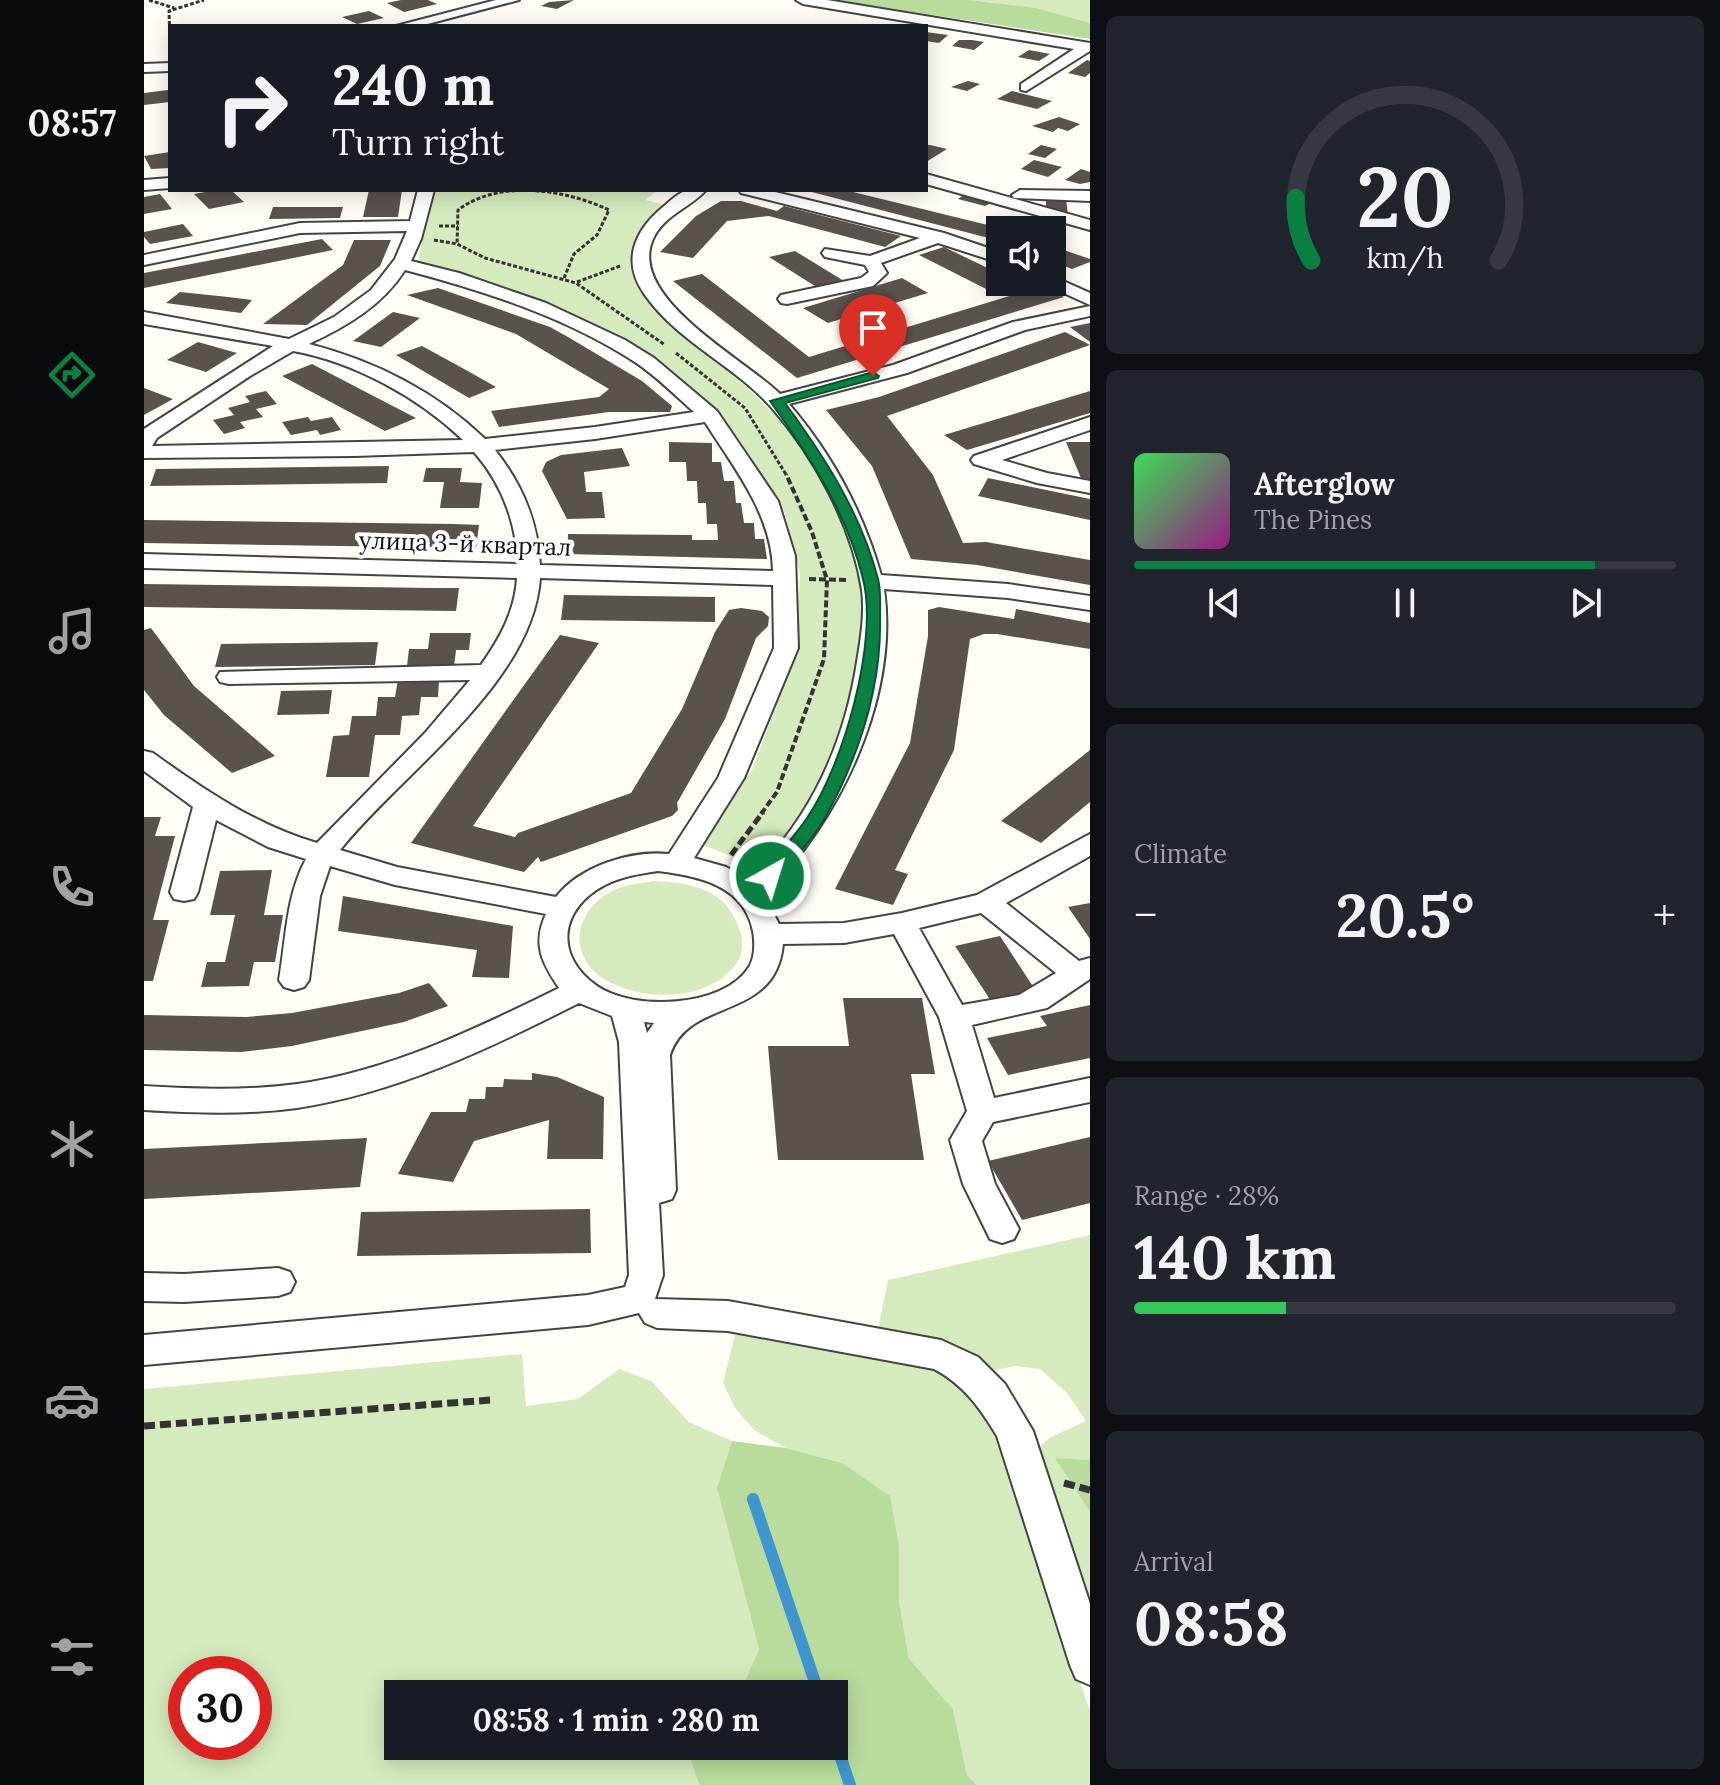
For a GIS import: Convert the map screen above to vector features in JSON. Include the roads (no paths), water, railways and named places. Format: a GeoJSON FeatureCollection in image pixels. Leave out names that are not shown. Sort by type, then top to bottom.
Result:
{"type":"FeatureCollection","features":[{"type":"Feature","properties":{"kind":"street"},"geometry":{"type":"LineString","coordinates":[[411,24],[512,0]]}},
{"type":"Feature","properties":{"kind":"street"},"geometry":{"type":"LineString","coordinates":[[803,0],[1088,47]]}},
{"type":"Feature","properties":{"kind":"street"},"geometry":{"type":"LineString","coordinates":[[1026,87],[1088,47]]}},
{"type":"Feature","properties":{"kind":"street"},"geometry":{"type":"LineString","coordinates":[[144,68],[168,67]]}},
{"type":"Feature","properties":{"kind":"street"},"geometry":{"type":"LineString","coordinates":[[928,180],[1090,225]]}},
{"type":"Feature","properties":{"kind":"street"},"geometry":{"type":"LineString","coordinates":[[144,185],[168,183]]}},
{"type":"Feature","properties":{"kind":"street"},"geometry":{"type":"LineString","coordinates":[[144,442],[150,434],[288,344],[317,333],[357,310],[389,285],[402,264],[425,192]]}},
{"type":"Feature","properties":{"kind":"street"},"geometry":{"type":"LineString","coordinates":[[694,192],[673,204],[661,216],[646,240],[640,262],[641,273],[652,293],[670,312],[777,401],[835,487],[872,581],[873,634],[867,687],[850,749],[816,819],[770,876],[748,895]]}},
{"type":"Feature","properties":{"kind":"street"},"geometry":{"type":"LineString","coordinates":[[755,192],[938,237],[986,253]]}},
{"type":"Feature","properties":{"kind":"street"},"geometry":{"type":"LineString","coordinates":[[991,196],[1090,196]]}},
{"type":"Feature","properties":{"kind":"street"},"geometry":{"type":"LineString","coordinates":[[144,260],[300,228],[415,226]]}},
{"type":"Feature","properties":{"kind":"street"},"geometry":{"type":"LineString","coordinates":[[831,253],[871,261],[938,237]]}},
{"type":"Feature","properties":{"kind":"street"},"geometry":{"type":"LineString","coordinates":[[787,299],[867,282],[878,273],[871,261]]}},
{"type":"Feature","properties":{"kind":"street"},"geometry":{"type":"LineString","coordinates":[[402,264],[497,291],[540,307],[647,362],[710,415],[767,501],[784,556],[786,648],[731,778],[677,864]]}},
{"type":"Feature","properties":{"kind":"street"},"geometry":{"type":"LineString","coordinates":[[1066,288],[1090,300]]}},
{"type":"Feature","properties":{"kind":"street"},"geometry":{"type":"LineString","coordinates":[[777,401],[900,369],[1020,326],[1090,311]]}},
{"type":"Feature","properties":{"kind":"street"},"geometry":{"type":"LineString","coordinates":[[144,318],[288,344],[357,365],[393,382],[464,427],[481,445],[505,476],[520,510],[527,537],[529,572],[525,608],[510,641],[435,738],[323,854],[312,872],[294,980]]}},
{"type":"Feature","properties":{"kind":"street"},"geometry":{"type":"LineString","coordinates":[[144,452],[363,450],[481,445],[651,426],[710,415]]}},
{"type":"Feature","properties":{"kind":"street"},"geometry":{"type":"LineString","coordinates":[[1090,423],[981,460],[1044,479],[1090,487]]}},
{"type":"Feature","properties":{"kind":"street"},"geometry":{"type":"LineString","coordinates":[[1032,442],[1044,465],[1044,479]]}},
{"type":"Feature","properties":{"kind":"street","name":"улица 3-й квартал"},"geometry":{"type":"LineString","coordinates":[[144,561],[783,578]]}},
{"type":"Feature","properties":{"kind":"street"},"geometry":{"type":"LineString","coordinates":[[872,581],[1008,591],[1090,603]]}},
{"type":"Feature","properties":{"kind":"street"},"geometry":{"type":"LineString","coordinates":[[229,677],[488,672]]}},
{"type":"Feature","properties":{"kind":"street"},"geometry":{"type":"LineString","coordinates":[[144,759],[207,804],[278,841],[395,876],[562,908]]}},
{"type":"Feature","properties":{"kind":"street"},"geometry":{"type":"LineString","coordinates":[[184,892],[207,804]]}},
{"type":"Feature","properties":{"kind":"street"},"geometry":{"type":"LineString","coordinates":[[769,934],[844,933],[902,923],[986,902],[1052,868],[1090,843]]}},
{"type":"Feature","properties":{"kind":"street"},"geometry":{"type":"LineString","coordinates":[[658,862],[693,866],[734,882],[748,895],[762,912],[769,934],[768,959],[754,981],[720,1004],[668,1015],[625,1010],[580,990],[558,965],[550,938],[562,908],[578,888],[620,867],[658,862]]}},
{"type":"Feature","properties":{"kind":"street"},"geometry":{"type":"LineString","coordinates":[[954,1017],[1035,1001],[1082,970],[986,902]]}},
{"type":"Feature","properties":{"kind":"street"},"geometry":{"type":"LineString","coordinates":[[902,923],[954,1017],[983,1112]]}},
{"type":"Feature","properties":{"kind":"street"},"geometry":{"type":"LineString","coordinates":[[144,1098],[253,1099],[330,1090],[428,1060],[580,990]]}},
{"type":"Feature","properties":{"kind":"street"},"geometry":{"type":"LineString","coordinates":[[657,1313],[661,1299],[655,1055],[662,1033],[694,1009]]}},
{"type":"Feature","properties":{"kind":"street"},"geometry":{"type":"LineString","coordinates":[[147,1349],[588,1310],[638,1299],[646,1275],[634,1042],[625,1010]]}},
{"type":"Feature","properties":{"kind":"street"},"geometry":{"type":"LineString","coordinates":[[1002,1229],[979,1184],[966,1140],[983,1112],[1090,1090]]}},
{"type":"Feature","properties":{"kind":"street"},"geometry":{"type":"LineString","coordinates":[[144,1287],[184,1288],[278,1282]]}},
{"type":"Feature","properties":{"kind":"street"},"geometry":{"type":"LineString","coordinates":[[588,1310],[643,1317],[657,1313],[728,1316],[941,1355],[965,1368],[992,1395],[1014,1431],[1090,1665]]}},
{"type":"Feature","properties":{"kind":"waterway"},"geometry":{"type":"LineString","coordinates":[[753,1499],[814,1680]]}},
{"type":"Feature","properties":{"kind":"waterway"},"geometry":{"type":"LineString","coordinates":[[841,1760],[850,1785]]}}]}
